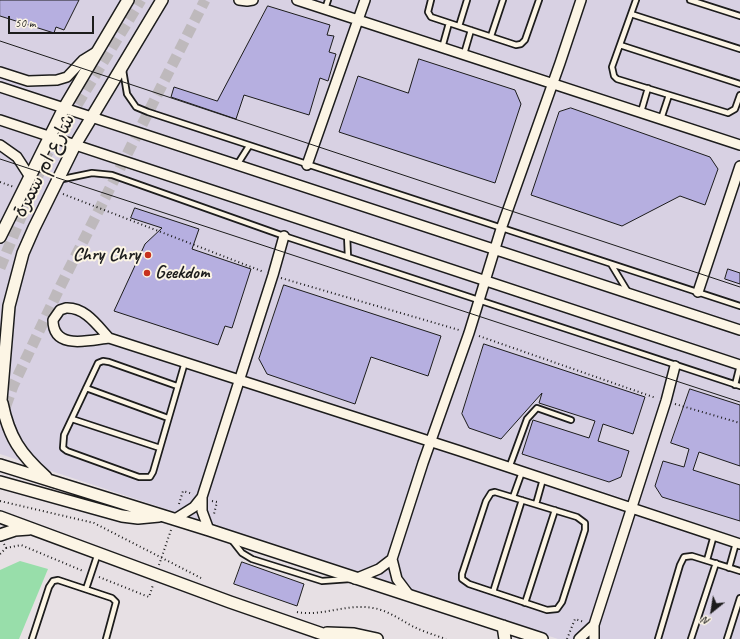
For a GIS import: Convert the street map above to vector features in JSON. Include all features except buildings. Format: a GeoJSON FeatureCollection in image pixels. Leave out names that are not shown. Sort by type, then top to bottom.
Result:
{"type":"FeatureCollection","features":[{"type":"Feature","properties":{"kind":"street","name":"شارع ام سمرة"},"geometry":{"type":"LineString","coordinates":[[0,237],[64,108],[128,0]]}},
{"type":"Feature","properties":{"kind":"street","name":"شارع ام سمرة"},"geometry":{"type":"LineString","coordinates":[[48,479],[18,448],[12,438],[1,407],[6,333],[15,279],[34,228],[75,144],[162,0]]}},
{"type":"Feature","properties":{"kind":"street"},"geometry":{"type":"LineString","coordinates":[[239,0],[246,2],[253,0]]}},
{"type":"Feature","properties":{"kind":"street"},"geometry":{"type":"LineString","coordinates":[[307,165],[365,0]]}},
{"type":"Feature","properties":{"kind":"street"},"geometry":{"type":"LineString","coordinates":[[409,595],[397,579],[392,559],[469,333],[494,249],[580,0]]}},
{"type":"Feature","properties":{"kind":"street"},"geometry":{"type":"LineString","coordinates":[[301,1],[327,4],[358,20],[740,145]]}},
{"type":"Feature","properties":{"kind":"street"},"geometry":{"type":"LineString","coordinates":[[0,72],[28,81],[57,80],[67,77],[83,60],[96,52]]}},
{"type":"Feature","properties":{"kind":"street"},"geometry":{"type":"LineString","coordinates":[[0,87],[740,330]]}},
{"type":"Feature","properties":{"kind":"street"},"geometry":{"type":"LineString","coordinates":[[0,120],[740,365]]}},
{"type":"Feature","properties":{"kind":"street"},"geometry":{"type":"LineString","coordinates":[[0,145],[17,157],[30,177]]}},
{"type":"Feature","properties":{"kind":"street"},"geometry":{"type":"LineString","coordinates":[[698,292],[740,166]]}},
{"type":"Feature","properties":{"kind":"street"},"geometry":{"type":"LineString","coordinates":[[209,530],[202,511],[202,497],[274,275],[284,236]]}},
{"type":"Feature","properties":{"kind":"street"},"geometry":{"type":"LineString","coordinates":[[109,338],[88,315],[72,308],[60,310],[53,320],[55,332],[64,340],[77,342],[109,338],[431,441],[738,544]]}},
{"type":"Feature","properties":{"kind":"street"},"geometry":{"type":"LineString","coordinates":[[594,639],[594,625],[666,401],[675,366]]}},
{"type":"Feature","properties":{"kind":"street"},"geometry":{"type":"LineString","coordinates":[[0,465],[170,517],[355,579],[409,595],[542,639]]}},
{"type":"Feature","properties":{"kind":"street"},"geometry":{"type":"LineString","coordinates":[[0,482],[122,516],[138,518],[170,517],[194,507],[202,497]]}},
{"type":"Feature","properties":{"kind":"street"},"geometry":{"type":"LineString","coordinates":[[0,517],[230,602],[337,639]]}},
{"type":"Feature","properties":{"kind":"street"},"geometry":{"type":"LineString","coordinates":[[0,535],[15,530],[32,528]]}},
{"type":"Feature","properties":{"kind":"street"},"geometry":{"type":"LineString","coordinates":[[355,579],[375,571],[392,559]]}},
{"type":"Feature","properties":{"kind":"street"},"geometry":{"type":"LineString","coordinates":[[579,639],[594,625]]}},
{"type":"Feature","properties":{"kind":"street"},"geometry":{"type":"LineString","coordinates":[[503,626],[505,639]]}},
{"type":"Feature","properties":{"kind":"street"},"geometry":{"type":"LineString","coordinates":[[321,634],[354,634],[377,639]]}},
{"type":"Feature","properties":{"kind":"lane"},"geometry":{"type":"LineString","coordinates":[[431,0],[429,15],[516,45],[522,44],[527,35],[539,0]]}},
{"type":"Feature","properties":{"kind":"lane"},"geometry":{"type":"LineString","coordinates":[[459,26],[467,0]]}},
{"type":"Feature","properties":{"kind":"lane"},"geometry":{"type":"LineString","coordinates":[[491,36],[503,0]]}},
{"type":"Feature","properties":{"kind":"lane"},"geometry":{"type":"LineString","coordinates":[[636,0],[612,67],[614,76],[617,79],[728,114],[735,110],[740,95]]}},
{"type":"Feature","properties":{"kind":"lane"},"geometry":{"type":"LineString","coordinates":[[690,0],[740,16]]}},
{"type":"Feature","properties":{"kind":"lane"},"geometry":{"type":"LineString","coordinates":[[631,14],[740,49]]}},
{"type":"Feature","properties":{"kind":"lane"},"geometry":{"type":"LineString","coordinates":[[442,48],[450,23]]}},
{"type":"Feature","properties":{"kind":"lane"},"geometry":{"type":"LineString","coordinates":[[464,54],[471,30]]}},
{"type":"Feature","properties":{"kind":"lane"},"geometry":{"type":"LineString","coordinates":[[620,45],[740,84]]}},
{"type":"Feature","properties":{"kind":"lane"},"geometry":{"type":"LineString","coordinates":[[122,66],[127,94],[136,108],[501,229],[740,306]]}},
{"type":"Feature","properties":{"kind":"lane"},"geometry":{"type":"LineString","coordinates":[[640,112],[648,88]]}},
{"type":"Feature","properties":{"kind":"lane"},"geometry":{"type":"LineString","coordinates":[[661,119],[668,95]]}},
{"type":"Feature","properties":{"kind":"lane"},"geometry":{"type":"LineString","coordinates":[[237,165],[249,146]]}},
{"type":"Feature","properties":{"kind":"lane"},"geometry":{"type":"LineString","coordinates":[[55,185],[92,173],[112,175],[284,236],[738,386],[740,365]]}},
{"type":"Feature","properties":{"kind":"lane"},"geometry":{"type":"LineString","coordinates":[[347,235],[348,257]]}},
{"type":"Feature","properties":{"kind":"lane"},"geometry":{"type":"LineString","coordinates":[[612,264],[628,292]]}},
{"type":"Feature","properties":{"kind":"lane"},"geometry":{"type":"LineString","coordinates":[[177,386],[103,361],[98,363],[72,418],[63,442],[63,448],[67,451],[140,477],[150,477],[185,362]]}},
{"type":"Feature","properties":{"kind":"lane"},"geometry":{"type":"LineString","coordinates":[[86,388],[168,418]]}},
{"type":"Feature","properties":{"kind":"lane"},"geometry":{"type":"LineString","coordinates":[[509,468],[527,419],[537,408],[571,420]]}},
{"type":"Feature","properties":{"kind":"lane"},"geometry":{"type":"LineString","coordinates":[[72,418],[160,448]]}},
{"type":"Feature","properties":{"kind":"lane"},"geometry":{"type":"LineString","coordinates":[[513,497],[522,472]]}},
{"type":"Feature","properties":{"kind":"lane"},"geometry":{"type":"LineString","coordinates":[[536,504],[543,479]]}},
{"type":"Feature","properties":{"kind":"lane"},"geometry":{"type":"LineString","coordinates":[[495,492],[522,500],[577,517],[586,527],[560,606],[553,611],[466,583],[462,579],[462,574],[490,493],[495,492]]}},
{"type":"Feature","properties":{"kind":"lane"},"geometry":{"type":"LineString","coordinates":[[493,592],[522,500]]}},
{"type":"Feature","properties":{"kind":"lane"},"geometry":{"type":"LineString","coordinates":[[525,603],[554,510]]}},
{"type":"Feature","properties":{"kind":"lane"},"geometry":{"type":"LineString","coordinates":[[707,560],[714,535]]}},
{"type":"Feature","properties":{"kind":"lane"},"geometry":{"type":"LineString","coordinates":[[729,568],[738,544]]}},
{"type":"Feature","properties":{"kind":"lane"},"geometry":{"type":"LineString","coordinates":[[86,589],[98,553]]}},
{"type":"Feature","properties":{"kind":"lane"},"geometry":{"type":"LineString","coordinates":[[658,639],[680,565],[684,557],[692,556],[740,571]]}},
{"type":"Feature","properties":{"kind":"lane"},"geometry":{"type":"LineString","coordinates":[[691,639],[716,563]]}},
{"type":"Feature","properties":{"kind":"lane"},"geometry":{"type":"LineString","coordinates":[[32,639],[49,587],[53,581],[58,580],[112,598],[116,602],[106,639]]}},
{"type":"Feature","properties":{"kind":"lane"},"geometry":{"type":"LineString","coordinates":[[726,639],[740,598]]}},
{"type":"Feature","properties":{"kind":"path"},"geometry":{"type":"LineString","coordinates":[[55,185],[93,208],[274,275],[469,333],[666,401],[740,423]]}},
{"type":"Feature","properties":{"kind":"path"},"geometry":{"type":"LineString","coordinates":[[0,501],[94,524],[207,582]]}},
{"type":"Feature","properties":{"kind":"path"},"geometry":{"type":"LineString","coordinates":[[295,612],[309,614],[355,606],[373,608],[392,614],[422,631],[446,639]]}},
{"type":"Feature","properties":{"kind":"shaded area"},"geometry":{"type":"Polygon","coordinates":[[[0,0],[740,0],[740,639],[558,639],[0,454],[0,0]]]}},
{"type":"Feature","properties":{"kind":"green space"},"geometry":{"type":"Polygon","coordinates":[[[20,561],[48,569],[19,639],[0,639],[0,570],[20,561]]]}},
{"type":"Feature","properties":{"kind":"tunnel"},"geometry":{"type":"LineString","coordinates":[[0,268],[47,154],[141,0]]}},
{"type":"Feature","properties":{"kind":"tunnel"},"geometry":{"type":"LineString","coordinates":[[0,422],[13,386],[59,289],[205,0]]}},
{"type":"Feature","properties":{"kind":"tram line"},"geometry":{"type":"LineString","coordinates":[[0,41],[740,287]]}},
{"type":"Feature","properties":{"kind":"tram line"},"geometry":{"type":"LineString","coordinates":[[0,159],[740,402]]}},
{"type":"Feature","properties":{"kind":"place","name":"Chry Chry"},"geometry":{"type":"Point","coordinates":[148,255]}},
{"type":"Feature","properties":{"kind":"place","name":"Geekdom"},"geometry":{"type":"Point","coordinates":[147,273]}}]}
